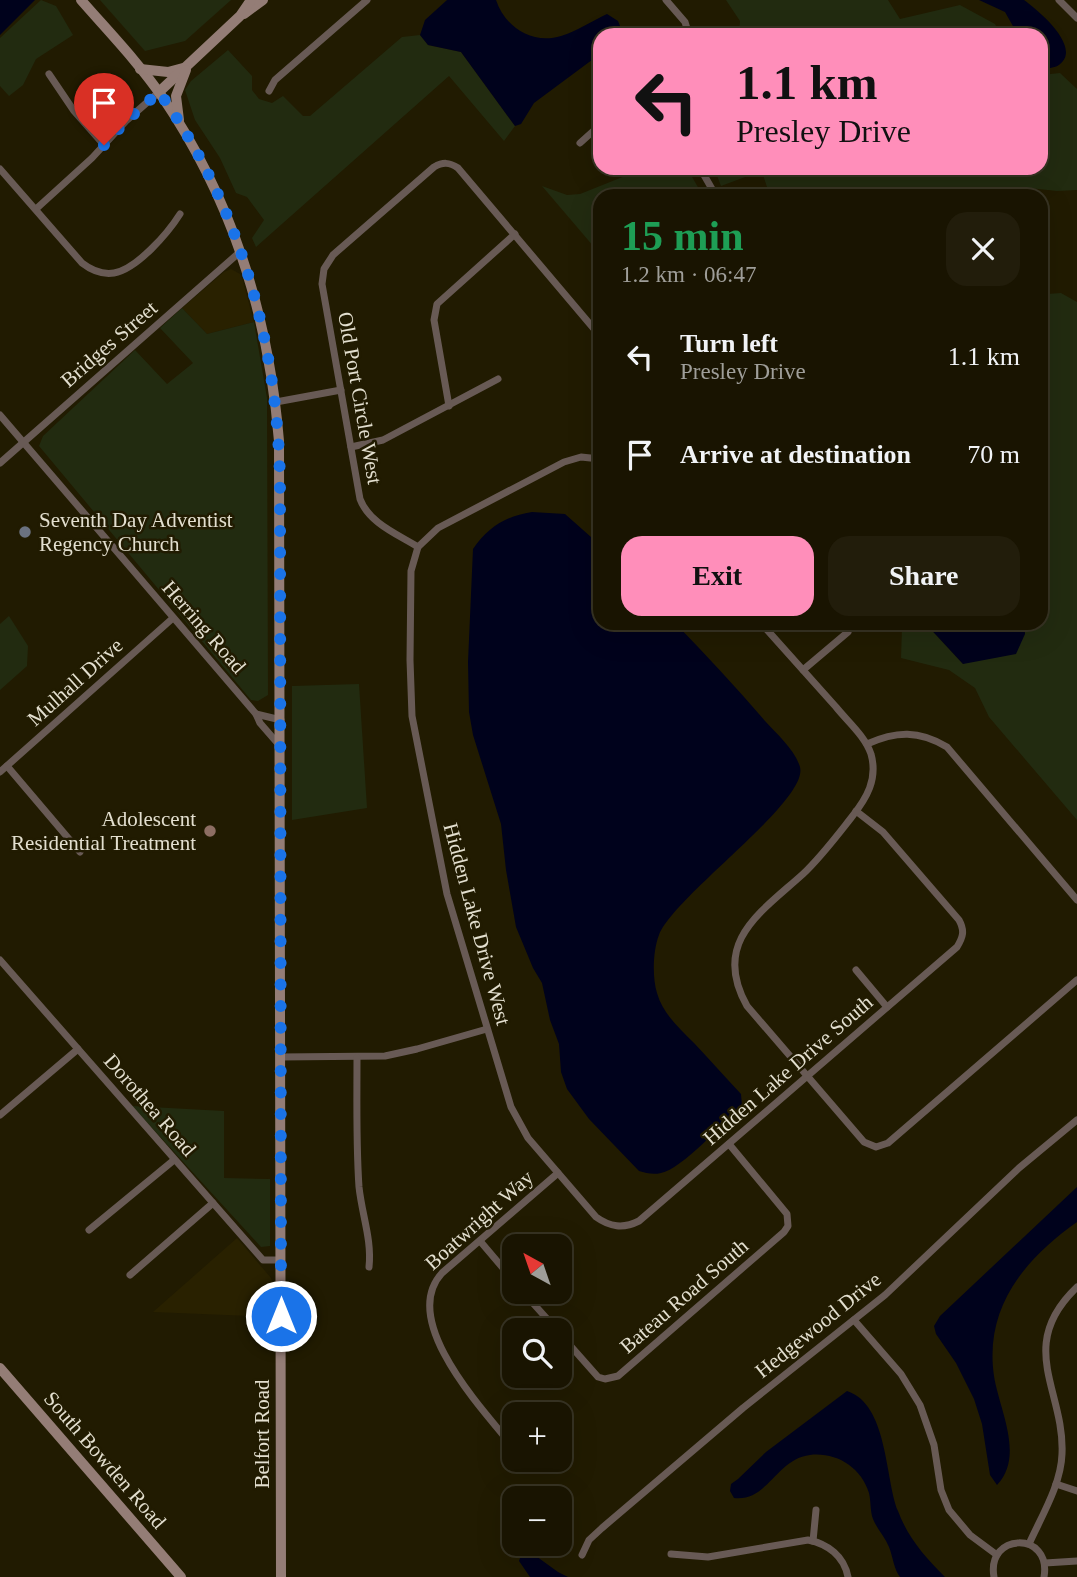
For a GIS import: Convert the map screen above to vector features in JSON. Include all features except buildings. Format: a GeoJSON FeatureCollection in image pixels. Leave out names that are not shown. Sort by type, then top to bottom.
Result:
{"type":"FeatureCollection","features":[{"type":"Feature","properties":{"kind":"street","name":"Belfort Road"},"geometry":{"type":"LineString","coordinates":[[81,0],[159,92],[225,210],[241,251],[267,347],[276,402],[279,442],[281,720],[281,1577]]}},
{"type":"Feature","properties":{"kind":"street"},"geometry":{"type":"LineString","coordinates":[[240,16],[251,0]]}},
{"type":"Feature","properties":{"kind":"street"},"geometry":{"type":"LineString","coordinates":[[36,209],[127,120],[240,16],[263,0]]}},
{"type":"Feature","properties":{"kind":"street"},"geometry":{"type":"LineString","coordinates":[[269,91],[275,80],[368,0]]}},
{"type":"Feature","properties":{"kind":"street"},"geometry":{"type":"LineString","coordinates":[[666,0],[685,22],[687,28]]}},
{"type":"Feature","properties":{"kind":"street"},"geometry":{"type":"LineString","coordinates":[[1059,0],[1077,18]]}},
{"type":"Feature","properties":{"kind":"street"},"geometry":{"type":"LineString","coordinates":[[140,69],[169,72],[187,67]]}},
{"type":"Feature","properties":{"kind":"street"},"geometry":{"type":"LineString","coordinates":[[179,124],[176,96],[187,67]]}},
{"type":"Feature","properties":{"kind":"street"},"geometry":{"type":"LineString","coordinates":[[50,74],[74,111],[104,145]]}},
{"type":"Feature","properties":{"kind":"street"},"geometry":{"type":"LineString","coordinates":[[580,143],[593,131]]}},
{"type":"Feature","properties":{"kind":"street","name":"Old Port Circle West"},"geometry":{"type":"LineString","coordinates":[[418,547],[367,513],[360,499],[322,284],[324,268],[333,255],[434,167],[446,163],[458,168],[515,234]]}},
{"type":"Feature","properties":{"kind":"street"},"geometry":{"type":"LineString","coordinates":[[0,169],[82,263],[105,277],[128,267],[168,233],[180,214]]}},
{"type":"Feature","properties":{"kind":"street"},"geometry":{"type":"LineString","coordinates":[[449,406],[434,320],[436,304],[515,234],[593,328]]}},
{"type":"Feature","properties":{"kind":"street","name":"Bridges Street"},"geometry":{"type":"LineString","coordinates":[[0,463],[241,251]]}},
{"type":"Feature","properties":{"kind":"street"},"geometry":{"type":"LineString","coordinates":[[351,447],[383,440],[498,379]]}},
{"type":"Feature","properties":{"kind":"street"},"geometry":{"type":"LineString","coordinates":[[276,402],[341,390]]}},
{"type":"Feature","properties":{"kind":"street","name":"Herring Road"},"geometry":{"type":"LineString","coordinates":[[0,415],[281,746]]}},
{"type":"Feature","properties":{"kind":"street"},"geometry":{"type":"LineString","coordinates":[[418,547],[438,528],[564,462],[581,457],[593,458]]}},
{"type":"Feature","properties":{"kind":"street","name":"Hidden Lake Drive West"},"geometry":{"type":"LineString","coordinates":[[418,547],[411,571],[412,716],[447,894],[515,1117],[528,1138],[596,1217],[615,1226]]}},
{"type":"Feature","properties":{"kind":"street","name":"Mulhall Drive"},"geometry":{"type":"LineString","coordinates":[[3,769],[173,618]]}},
{"type":"Feature","properties":{"kind":"street"},"geometry":{"type":"LineString","coordinates":[[767,630],[867,744],[873,780],[864,800],[816,862],[748,924],[737,946],[737,985],[747,1006],[864,1142],[876,1147],[888,1143],[1077,980]]}},
{"type":"Feature","properties":{"kind":"street"},"geometry":{"type":"LineString","coordinates":[[803,670],[848,632]]}},
{"type":"Feature","properties":{"kind":"street"},"geometry":{"type":"LineString","coordinates":[[256,714],[281,720]]}},
{"type":"Feature","properties":{"kind":"street"},"geometry":{"type":"LineString","coordinates":[[867,744],[892,734],[910,733],[930,738],[947,747],[1077,900]]}},
{"type":"Feature","properties":{"kind":"street"},"geometry":{"type":"LineString","coordinates":[[3,769],[80,852]]}},
{"type":"Feature","properties":{"kind":"street","name":"Hidden Lake Drive South"},"geometry":{"type":"LineString","coordinates":[[615,1226],[629,1226],[639,1221],[957,947],[963,932],[958,920],[883,832],[856,811]]}},
{"type":"Feature","properties":{"kind":"street","name":"Dorothea Road"},"geometry":{"type":"LineString","coordinates":[[0,960],[263,1260],[281,1260]]}},
{"type":"Feature","properties":{"kind":"street"},"geometry":{"type":"LineString","coordinates":[[856,970],[887,1007]]}},
{"type":"Feature","properties":{"kind":"street"},"geometry":{"type":"LineString","coordinates":[[280,1057],[357,1058],[401,1054],[487,1029]]}},
{"type":"Feature","properties":{"kind":"street"},"geometry":{"type":"LineString","coordinates":[[0,1115],[78,1049]]}},
{"type":"Feature","properties":{"kind":"street"},"geometry":{"type":"LineString","coordinates":[[357,1058],[358,1165],[361,1206],[371,1250],[369,1267]]}},
{"type":"Feature","properties":{"kind":"street","name":"Hedgewood Drive"},"geometry":{"type":"LineString","coordinates":[[582,1555],[589,1540],[612,1519],[734,1415],[910,1272],[1018,1168],[1077,1120]]}},
{"type":"Feature","properties":{"kind":"street","name":"Bateau Road South"},"geometry":{"type":"LineString","coordinates":[[572,1348],[598,1377],[606,1379],[618,1376],[784,1232],[788,1221],[783,1208],[729,1144]]}},
{"type":"Feature","properties":{"kind":"street"},"geometry":{"type":"LineString","coordinates":[[89,1230],[174,1160]]}},
{"type":"Feature","properties":{"kind":"street","name":"Boatwright Way"},"geometry":{"type":"LineString","coordinates":[[502,1433],[473,1399],[449,1364],[430,1315],[429,1297],[434,1281],[558,1173]]}},
{"type":"Feature","properties":{"kind":"street"},"geometry":{"type":"LineString","coordinates":[[130,1275],[213,1203]]}},
{"type":"Feature","properties":{"kind":"street"},"geometry":{"type":"LineString","coordinates":[[480,1241],[502,1267]]}},
{"type":"Feature","properties":{"kind":"street"},"geometry":{"type":"LineString","coordinates":[[1029,1544],[1056,1484],[1062,1455],[1062,1442],[1046,1366],[1047,1342],[1055,1315],[1077,1287]]}},
{"type":"Feature","properties":{"kind":"street"},"geometry":{"type":"LineString","coordinates":[[533,1304],[546,1318]]}},
{"type":"Feature","properties":{"kind":"street"},"geometry":{"type":"LineString","coordinates":[[854,1320],[893,1364],[915,1396],[930,1432],[938,1480],[949,1510],[970,1535],[997,1555]]}},
{"type":"Feature","properties":{"kind":"street","name":"South Bowden Road"},"geometry":{"type":"LineString","coordinates":[[0,1368],[181,1577]]}},
{"type":"Feature","properties":{"kind":"street"},"geometry":{"type":"LineString","coordinates":[[1056,1484],[1077,1491]]}},
{"type":"Feature","properties":{"kind":"street"},"geometry":{"type":"LineString","coordinates":[[813,1541],[816,1510]]}},
{"type":"Feature","properties":{"kind":"street"},"geometry":{"type":"LineString","coordinates":[[671,1554],[708,1557],[799,1541],[813,1541],[842,1560],[848,1577]]}},
{"type":"Feature","properties":{"kind":"street"},"geometry":{"type":"LineString","coordinates":[[994,1577],[993,1563],[997,1555],[1008,1545],[1019,1542],[1029,1544],[1040,1552],[1045,1563],[1044,1577]]}},
{"type":"Feature","properties":{"kind":"street"},"geometry":{"type":"LineString","coordinates":[[1045,1563],[1077,1561]]}},
{"type":"Feature","properties":{"kind":"shaded area"},"geometry":{"type":"Polygon","coordinates":[[[231,269],[242,278],[254,322],[207,334],[182,308],[231,269]]]}},
{"type":"Feature","properties":{"kind":"shaded area"},"geometry":{"type":"Polygon","coordinates":[[[237,1238],[271,1278],[273,1317],[153,1312],[237,1238]]]}},
{"type":"Feature","properties":{"kind":"green space"},"geometry":{"type":"Polygon","coordinates":[[[41,0],[56,6],[73,35],[36,59],[23,85],[9,96],[0,86],[0,38],[41,0]]]}},
{"type":"Feature","properties":{"kind":"green space"},"geometry":{"type":"Polygon","coordinates":[[[100,0],[231,0],[185,41],[145,51],[100,0]]]}},
{"type":"Feature","properties":{"kind":"green space"},"geometry":{"type":"Polygon","coordinates":[[[726,0],[888,0],[900,19],[960,5],[995,24],[997,28],[740,28],[740,21],[726,0]]]}},
{"type":"Feature","properties":{"kind":"green space"},"geometry":{"type":"Polygon","coordinates":[[[420,35],[428,45],[461,52],[515,126],[504,141],[449,76],[256,247],[252,238],[264,220],[247,197],[236,193],[220,158],[195,120],[185,90],[191,81],[228,50],[252,76],[252,90],[259,99],[272,103],[283,96],[303,116],[310,116],[402,37],[420,35]]]}},
{"type":"Feature","properties":{"kind":"green space"},"geometry":{"type":"Polygon","coordinates":[[[1060,73],[1077,89],[1077,190],[1020,187],[768,189],[763,175],[1048,175],[1048,74],[1060,73]]]}},
{"type":"Feature","properties":{"kind":"green space"},"geometry":{"type":"Polygon","coordinates":[[[628,175],[691,175],[699,189],[593,189],[593,246],[542,186],[567,195],[580,194],[628,175]]]}},
{"type":"Feature","properties":{"kind":"green space"},"geometry":{"type":"Polygon","coordinates":[[[717,175],[751,175],[721,186],[717,175]]]}},
{"type":"Feature","properties":{"kind":"green space"},"geometry":{"type":"Polygon","coordinates":[[[1061,293],[1077,302],[1077,820],[989,717],[975,688],[949,670],[901,658],[902,630],[931,630],[963,664],[1025,634],[1025,630],[1048,630],[1048,294],[1061,293]]]}},
{"type":"Feature","properties":{"kind":"green space"},"geometry":{"type":"Polygon","coordinates":[[[182,308],[207,334],[254,322],[267,398],[268,695],[258,701],[251,700],[39,446],[43,436],[135,350],[167,384],[193,363],[160,328],[182,308]]]}},
{"type":"Feature","properties":{"kind":"green space"},"geometry":{"type":"Polygon","coordinates":[[[9,616],[28,646],[27,666],[0,690],[0,624],[9,616]]]}},
{"type":"Feature","properties":{"kind":"green space"},"geometry":{"type":"Polygon","coordinates":[[[359,684],[367,808],[292,820],[292,686],[359,684]]]}},
{"type":"Feature","properties":{"kind":"green space"},"geometry":{"type":"Polygon","coordinates":[[[132,1106],[224,1111],[224,1178],[270,1179],[270,1246],[261,1247],[132,1106]]]}},
{"type":"Feature","properties":{"kind":"water"},"geometry":{"type":"Polygon","coordinates":[[[0,0],[35,0],[0,35],[0,0]]]}},
{"type":"Feature","properties":{"kind":"water"},"geometry":{"type":"Polygon","coordinates":[[[447,0],[496,0],[500,10],[513,26],[530,36],[561,36],[607,14],[618,21],[621,28],[593,28],[593,59],[534,103],[521,124],[515,126],[461,52],[428,45],[420,35],[425,20],[447,0]]]}},
{"type":"Feature","properties":{"kind":"water"},"geometry":{"type":"Polygon","coordinates":[[[979,0],[1024,0],[1061,36],[1066,54],[1063,61],[1048,68],[1048,28],[1014,28],[1005,12],[979,0]]]}},
{"type":"Feature","properties":{"kind":"water"},"geometry":{"type":"Polygon","coordinates":[[[532,512],[565,514],[593,539],[593,630],[682,630],[785,742],[800,767],[797,782],[784,802],[764,825],[689,897],[659,935],[655,948],[654,972],[655,987],[663,1008],[741,1094],[742,1106],[680,1163],[658,1174],[639,1171],[589,1119],[567,1089],[561,1072],[559,1044],[550,1020],[542,983],[516,927],[501,824],[473,735],[469,712],[468,662],[473,549],[485,534],[514,516],[532,512]]]}},
{"type":"Feature","properties":{"kind":"water"},"geometry":{"type":"Polygon","coordinates":[[[931,630],[1025,630],[1016,654],[963,664],[931,630]]]}},
{"type":"Feature","properties":{"kind":"water"},"geometry":{"type":"Polygon","coordinates":[[[1077,1187],[1077,1222],[1058,1236],[1025,1269],[1012,1287],[995,1328],[994,1376],[1010,1446],[1005,1473],[997,1485],[990,1475],[982,1424],[974,1399],[934,1326],[940,1316],[1077,1187]]]}},
{"type":"Feature","properties":{"kind":"water"},"geometry":{"type":"Polygon","coordinates":[[[847,1391],[860,1399],[878,1426],[894,1497],[907,1530],[945,1577],[900,1577],[887,1543],[873,1519],[865,1484],[854,1469],[838,1459],[820,1455],[798,1458],[755,1494],[734,1498],[730,1491],[731,1484],[766,1452],[847,1391]]]}},
{"type":"Feature","properties":{"kind":"water"},"geometry":{"type":"Polygon","coordinates":[[[521,1556],[536,1556],[568,1577],[530,1577],[519,1561],[521,1556]]]}},
{"type":"Feature","properties":{"kind":"place","name":"Seventh Day Adventist Regency Church"},"geometry":{"type":"Point","coordinates":[25,532]}},
{"type":"Feature","properties":{"kind":"place","name":"Adolescent Residential Treatment"},"geometry":{"type":"Point","coordinates":[210,831]}},
{"type":"Feature","properties":{"kind":"route"},"geometry":{"type":"LineString","coordinates":[[104,145],[159,92],[199,158],[225,210],[241,251],[267,347],[276,402],[280,480],[281,1316]]}}]}
